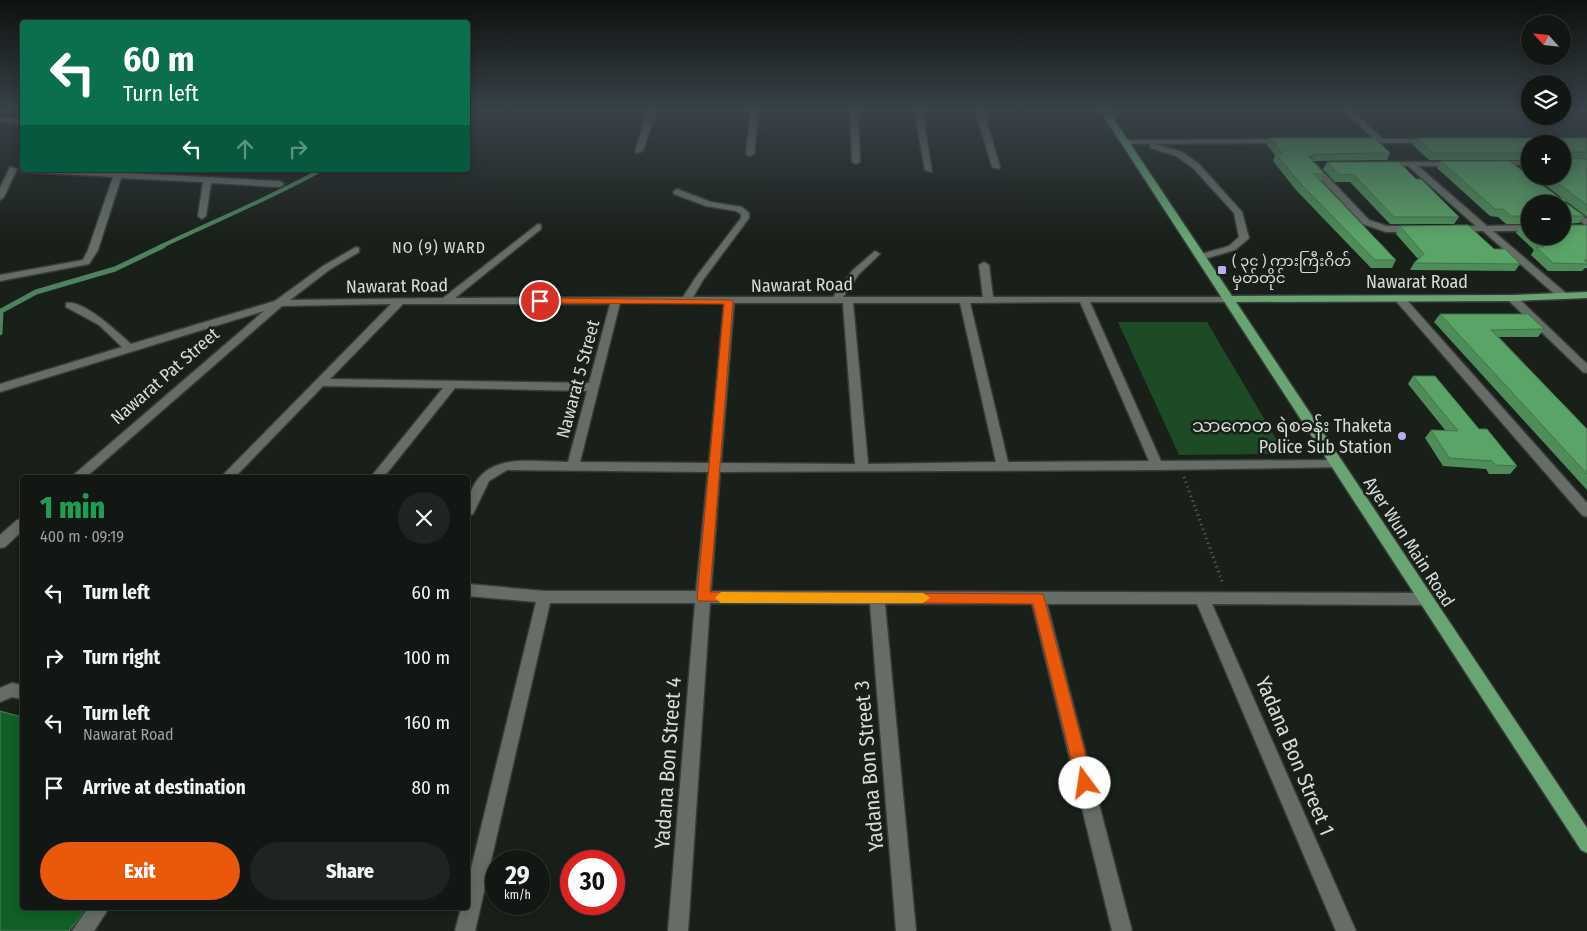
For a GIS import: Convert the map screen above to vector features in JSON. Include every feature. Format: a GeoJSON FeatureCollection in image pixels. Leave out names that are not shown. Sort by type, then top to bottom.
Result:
{"type":"FeatureCollection","features":[{"type":"Feature","properties":{"kind":"main road","name":"Ayer Wun Main Road"},"geometry":{"type":"LineString","coordinates":[[1137,152],[1201,257],[1587,844]]}},
{"type":"Feature","properties":{"kind":"main road","name":"Nawarat Road"},"geometry":{"type":"LineString","coordinates":[[1229,299],[1587,296]]}},
{"type":"Feature","properties":{"kind":"street"},"geometry":{"type":"LineString","coordinates":[[856,152],[856,162]]}},
{"type":"Feature","properties":{"kind":"street"},"geometry":{"type":"LineString","coordinates":[[926,152],[929,170]]}},
{"type":"Feature","properties":{"kind":"street"},"geometry":{"type":"LineString","coordinates":[[992,152],[996,167]]}},
{"type":"Feature","properties":{"kind":"street"},"geometry":{"type":"LineString","coordinates":[[1172,152],[1185,158],[1196,166],[1238,212],[1244,238],[1232,248],[1201,257]]}},
{"type":"Feature","properties":{"kind":"street"},"geometry":{"type":"LineString","coordinates":[[1488,163],[1521,163]]}},
{"type":"Feature","properties":{"kind":"street"},"geometry":{"type":"LineString","coordinates":[[1507,163],[1521,174]]}},
{"type":"Feature","properties":{"kind":"street"},"geometry":{"type":"LineString","coordinates":[[1410,164],[1563,296]]}},
{"type":"Feature","properties":{"kind":"street"},"geometry":{"type":"LineString","coordinates":[[1371,165],[1468,164]]}},
{"type":"Feature","properties":{"kind":"street"},"geometry":{"type":"LineString","coordinates":[[1322,165],[1312,165],[1366,222],[1386,229],[1426,229]]}},
{"type":"Feature","properties":{"kind":"street"},"geometry":{"type":"LineString","coordinates":[[0,171],[20,170]]}},
{"type":"Feature","properties":{"kind":"street"},"geometry":{"type":"LineString","coordinates":[[0,197],[20,170]]}},
{"type":"Feature","properties":{"kind":"street"},"geometry":{"type":"LineString","coordinates":[[48,172],[280,184]]}},
{"type":"Feature","properties":{"kind":"street"},"geometry":{"type":"LineString","coordinates":[[0,278],[86,262],[93,250],[117,177]]}},
{"type":"Feature","properties":{"kind":"street"},"geometry":{"type":"LineString","coordinates":[[202,216],[207,181]]}},
{"type":"Feature","properties":{"kind":"street"},"geometry":{"type":"LineString","coordinates":[[677,192],[709,204],[739,209],[745,213],[745,218],[699,279],[686,301]]}},
{"type":"Feature","properties":{"kind":"street"},"geometry":{"type":"LineString","coordinates":[[1571,213],[1584,226]]}},
{"type":"Feature","properties":{"kind":"street"},"geometry":{"type":"LineString","coordinates":[[445,301],[538,227]]}},
{"type":"Feature","properties":{"kind":"street"},"geometry":{"type":"LineString","coordinates":[[1446,229],[1521,228]]}},
{"type":"Feature","properties":{"kind":"street","name":"Nawarat Pat Street"},"geometry":{"type":"LineString","coordinates":[[80,475],[279,304],[326,268],[356,250]]}},
{"type":"Feature","properties":{"kind":"street"},"geometry":{"type":"LineString","coordinates":[[862,468],[842,300],[856,272],[875,254]]}},
{"type":"Feature","properties":{"kind":"street"},"geometry":{"type":"LineString","coordinates":[[984,265],[988,300]]}},
{"type":"Feature","properties":{"kind":"street"},"geometry":{"type":"LineString","coordinates":[[1400,298],[1587,512]]}},
{"type":"Feature","properties":{"kind":"street"},"geometry":{"type":"LineString","coordinates":[[1512,298],[1587,370]]}},
{"type":"Feature","properties":{"kind":"street","name":"Nawarat Road"},"geometry":{"type":"LineString","coordinates":[[0,388],[279,304],[400,301],[729,302],[1229,299]]}},
{"type":"Feature","properties":{"kind":"street"},"geometry":{"type":"LineString","coordinates":[[964,300],[1003,467]]}},
{"type":"Feature","properties":{"kind":"street"},"geometry":{"type":"LineString","coordinates":[[229,475],[400,301]]}},
{"type":"Feature","properties":{"kind":"street","name":"Nawarat 5 Street"},"geometry":{"type":"LineString","coordinates":[[573,466],[616,301]]}},
{"type":"Feature","properties":{"kind":"street"},"geometry":{"type":"LineString","coordinates":[[1084,301],[1157,466]]}},
{"type":"Feature","properties":{"kind":"street","name":"Yadana Bon Street 4"},"geometry":{"type":"LineString","coordinates":[[678,931],[703,598],[729,302]]}},
{"type":"Feature","properties":{"kind":"street"},"geometry":{"type":"LineString","coordinates":[[70,305],[103,323],[130,349]]}},
{"type":"Feature","properties":{"kind":"street"},"geometry":{"type":"LineString","coordinates":[[322,382],[594,387]]}},
{"type":"Feature","properties":{"kind":"street"},"geometry":{"type":"LineString","coordinates":[[378,475],[452,384]]}},
{"type":"Feature","properties":{"kind":"street"},"geometry":{"type":"LineString","coordinates":[[470,508],[484,478],[493,471],[505,466],[862,468],[1338,464]]}},
{"type":"Feature","properties":{"kind":"street"},"geometry":{"type":"LineString","coordinates":[[0,543],[20,526]]}},
{"type":"Feature","properties":{"kind":"street"},"geometry":{"type":"LineString","coordinates":[[470,590],[544,597],[1425,599]]}},
{"type":"Feature","properties":{"kind":"street"},"geometry":{"type":"LineString","coordinates":[[470,910],[544,597]]}},
{"type":"Feature","properties":{"kind":"street","name":"Yadana Bon Street 3"},"geometry":{"type":"LineString","coordinates":[[877,598],[906,931]]}},
{"type":"Feature","properties":{"kind":"street"},"geometry":{"type":"LineString","coordinates":[[1038,598],[1122,931]]}},
{"type":"Feature","properties":{"kind":"street","name":"Yadana Bon Street 1"},"geometry":{"type":"LineString","coordinates":[[1202,599],[1346,931]]}},
{"type":"Feature","properties":{"kind":"street"},"geometry":{"type":"LineString","coordinates":[[82,931],[98,910]]}},
{"type":"Feature","properties":{"kind":"street"},"geometry":{"type":"LineString","coordinates":[[465,931],[470,910]]}},
{"type":"Feature","properties":{"kind":"path"},"geometry":{"type":"LineString","coordinates":[[1180,465],[1228,599]]}},
{"type":"Feature","properties":{"kind":"shaded area"},"geometry":{"type":"Polygon","coordinates":[[[1118,322],[1207,322],[1285,454],[1179,455],[1118,322]]]}},
{"type":"Feature","properties":{"kind":"shaded area"},"geometry":{"type":"Polygon","coordinates":[[[0,711],[20,716],[20,910],[85,910],[69,931],[0,931],[0,711]]]}},
{"type":"Feature","properties":{"kind":"building"},"geometry":{"type":"Polygon","coordinates":[[[1282,152],[1389,152],[1315,154],[1309,157],[1324,174],[1314,174],[1396,260],[1375,260],[1299,182],[1276,154],[1283,154],[1282,152]]]}},
{"type":"Feature","properties":{"kind":"building"},"geometry":{"type":"Polygon","coordinates":[[[1432,152],[1521,152],[1433,153],[1432,152]]]}},
{"type":"Feature","properties":{"kind":"building"},"geometry":{"type":"Polygon","coordinates":[[[1571,158],[1587,159],[1587,205],[1560,185],[1571,185],[1571,158]]]}},
{"type":"Feature","properties":{"kind":"building"},"geometry":{"type":"Polygon","coordinates":[[[1441,161],[1509,161],[1521,170],[1521,185],[1542,185],[1556,195],[1521,195],[1521,216],[1511,216],[1503,209],[1495,209],[1441,161]]]}},
{"type":"Feature","properties":{"kind":"building"},"geometry":{"type":"Polygon","coordinates":[[[1327,162],[1399,162],[1416,179],[1421,179],[1459,217],[1394,217],[1354,175],[1339,174],[1327,162]]]}},
{"type":"Feature","properties":{"kind":"building"},"geometry":{"type":"Polygon","coordinates":[[[1571,207],[1584,216],[1571,216],[1571,207]]]}},
{"type":"Feature","properties":{"kind":"building"},"geometry":{"type":"Polygon","coordinates":[[[1468,225],[1494,249],[1505,249],[1520,264],[1414,263],[1424,254],[1400,226],[1468,225]]]}},
{"type":"Feature","properties":{"kind":"building"},"geometry":{"type":"Polygon","coordinates":[[[1571,225],[1587,225],[1587,260],[1584,260],[1587,264],[1553,263],[1536,247],[1544,247],[1542,245],[1571,245],[1571,225]]]}},
{"type":"Feature","properties":{"kind":"building"},"geometry":{"type":"Polygon","coordinates":[[[1440,314],[1528,314],[1544,329],[1491,330],[1587,429],[1587,474],[1440,314]]]}},
{"type":"Feature","properties":{"kind":"building"},"geometry":{"type":"Polygon","coordinates":[[[1413,376],[1435,376],[1479,429],[1487,429],[1517,466],[1496,465],[1492,461],[1449,458],[1431,430],[1458,431],[1413,376]]]}},
{"type":"Feature","properties":{"kind":"waterway"},"geometry":{"type":"LineString","coordinates":[[160,247],[317,172]]}},
{"type":"Feature","properties":{"kind":"waterway"},"geometry":{"type":"LineString","coordinates":[[0,333],[1,311],[36,292],[115,269],[163,246]]}},
{"type":"Feature","properties":{"kind":"slow traffic"},"geometry":{"type":"LineString","coordinates":[[721,598],[923,598]]}},
{"type":"Feature","properties":{"kind":"place","name":"( ၃၄ ) ကားကြီးဂိတ် မှတ်တိုင်"},"geometry":{"type":"Point","coordinates":[1222,270]}},
{"type":"Feature","properties":{"kind":"place","name":"သာကေတ ရဲစခန်း Thaketa Police Sub Station"},"geometry":{"type":"Point","coordinates":[1402,436]}},
{"type":"Feature","properties":{"kind":"district","name":"NO (9) WARD"},"geometry":{"type":"Point","coordinates":[439,247]}},
{"type":"Feature","properties":{"kind":"route"},"geometry":{"type":"LineString","coordinates":[[540,301],[729,302],[703,598],[1038,598],[1085,783]]}}]}
